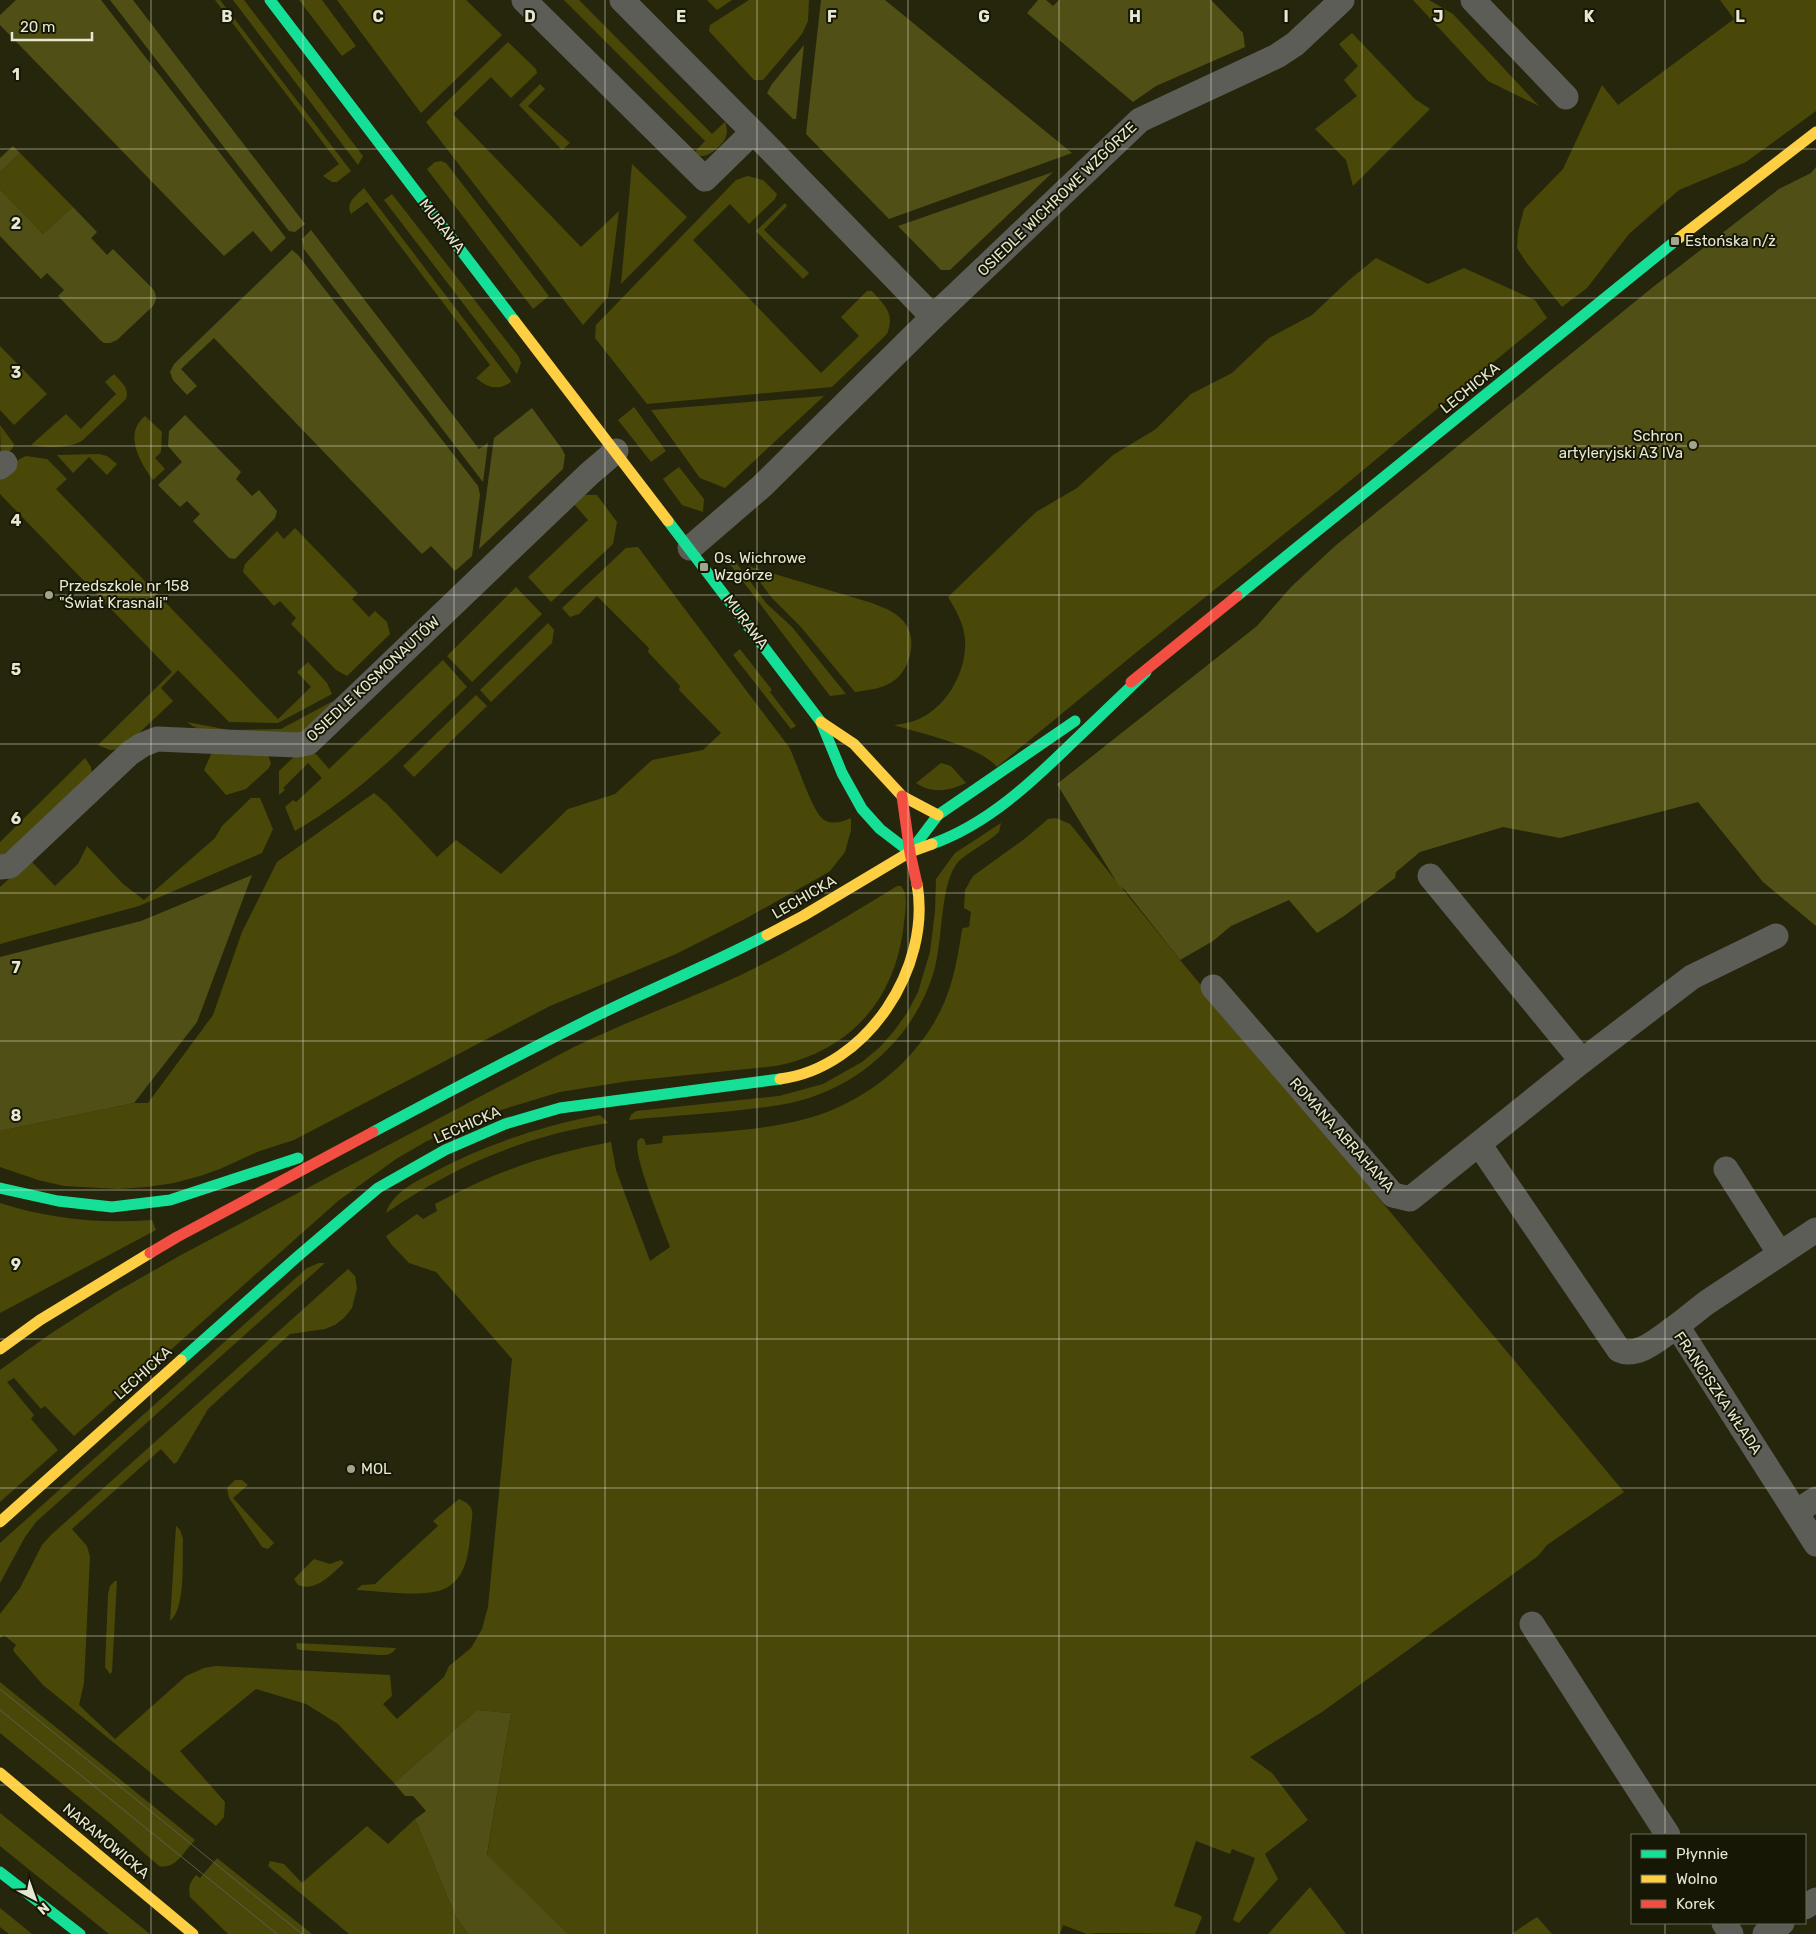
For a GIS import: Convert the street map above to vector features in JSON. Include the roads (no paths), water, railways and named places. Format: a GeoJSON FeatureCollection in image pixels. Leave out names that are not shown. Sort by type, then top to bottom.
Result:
{"type":"FeatureCollection","features":[{"type":"Feature","properties":{"kind":"main road","name":"MURAWA"},"geometry":{"type":"LineString","coordinates":[[270,0],[821,722],[837,761],[871,821],[910,852]]}},
{"type":"Feature","properties":{"kind":"main road","name":"LECHICKA"},"geometry":{"type":"LineString","coordinates":[[0,1522],[267,1283],[378,1188],[445,1150],[505,1124],[560,1108],[613,1099],[788,1078],[817,1068],[847,1051],[866,1035],[881,1018],[895,996],[907,970],[916,932],[919,898],[910,852],[938,815],[983,786],[1146,672],[1667,247],[1816,132]]}},
{"type":"Feature","properties":{"kind":"main road","name":"LECHICKA"},"geometry":{"type":"LineString","coordinates":[[0,1349],[40,1320],[177,1237],[464,1083],[594,1017],[724,958],[803,916],[910,852],[955,836],[1011,798],[1037,777],[1146,672]]}},
{"type":"Feature","properties":{"kind":"main road","name":"MURAWA"},"geometry":{"type":"LineString","coordinates":[[821,722],[854,744],[902,796],[938,815]]}},
{"type":"Feature","properties":{"kind":"main road"},"geometry":{"type":"LineString","coordinates":[[902,796],[910,852]]}},
{"type":"Feature","properties":{"kind":"main road"},"geometry":{"type":"LineString","coordinates":[[0,1188],[58,1201],[112,1206],[170,1200],[370,1134]]}},
{"type":"Feature","properties":{"kind":"main road","name":"NARAMOWICKA"},"geometry":{"type":"LineString","coordinates":[[0,1773],[161,1906],[192,1934]]}},
{"type":"Feature","properties":{"kind":"main road"},"geometry":{"type":"LineString","coordinates":[[0,1872],[80,1934]]}},
{"type":"Feature","properties":{"kind":"street"},"geometry":{"type":"LineString","coordinates":[[524,0],[705,179],[753,132]]}},
{"type":"Feature","properties":{"kind":"street"},"geometry":{"type":"LineString","coordinates":[[622,0],[933,317]]}},
{"type":"Feature","properties":{"kind":"street","name":"OSIEDLE WICHROWE WZGÓRZE"},"geometry":{"type":"LineString","coordinates":[[690,548],[762,486],[933,317],[1140,120],[1277,56],[1295,44],[1342,0]]}},
{"type":"Feature","properties":{"kind":"street"},"geometry":{"type":"LineString","coordinates":[[1473,0],[1566,96]]}},
{"type":"Feature","properties":{"kind":"street","name":"OSIEDLE KOSMONAUTÓW"},"geometry":{"type":"LineString","coordinates":[[3,870],[130,753],[153,740],[175,739],[297,746],[308,743],[589,474],[616,452]]}},
{"type":"Feature","properties":{"kind":"street"},"geometry":{"type":"LineString","coordinates":[[1430,876],[1582,1061]]}},
{"type":"Feature","properties":{"kind":"street","name":"ROMANA ABRAHAMA"},"geometry":{"type":"LineString","coordinates":[[1213,987],[1393,1195],[1410,1199],[1582,1061],[1692,977],[1776,936]]}},
{"type":"Feature","properties":{"kind":"street","name":"FRANCISZKA WŁADA"},"geometry":{"type":"LineString","coordinates":[[1479,1144],[1620,1350],[1624,1353],[1639,1350],[1677,1326],[1806,1506],[1816,1544]]}},
{"type":"Feature","properties":{"kind":"street"},"geometry":{"type":"LineString","coordinates":[[1726,1169],[1780,1254]]}},
{"type":"Feature","properties":{"kind":"street"},"geometry":{"type":"LineString","coordinates":[[1677,1326],[1706,1303],[1816,1230]]}},
{"type":"Feature","properties":{"kind":"street"},"geometry":{"type":"LineString","coordinates":[[1532,1624],[1667,1834]]}},
{"type":"Feature","properties":{"kind":"street"},"geometry":{"type":"LineString","coordinates":[[1765,1934],[1780,1924]]}},
{"type":"Feature","properties":{"kind":"tram line"},"geometry":{"type":"LineString","coordinates":[[0,1689],[302,1934]]}},
{"type":"Feature","properties":{"kind":"tram line"},"geometry":{"type":"LineString","coordinates":[[0,1710],[277,1934]]}},
{"type":"Feature","properties":{"kind":"place","name":"Estońska n/ż"},"geometry":{"type":"Point","coordinates":[1675,241]}},
{"type":"Feature","properties":{"kind":"place","name":"Schron artyleryjski A3 IVa"},"geometry":{"type":"Point","coordinates":[1693,445]}},
{"type":"Feature","properties":{"kind":"place","name":"Os. Wichrowe Wzgórze"},"geometry":{"type":"Point","coordinates":[704,567]}},
{"type":"Feature","properties":{"kind":"place","name":"Przedszkole nr 158 \"Świat Krasnali\""},"geometry":{"type":"Point","coordinates":[49,595]}},
{"type":"Feature","properties":{"kind":"place","name":"MOL"},"geometry":{"type":"Point","coordinates":[351,1469]}}]}
